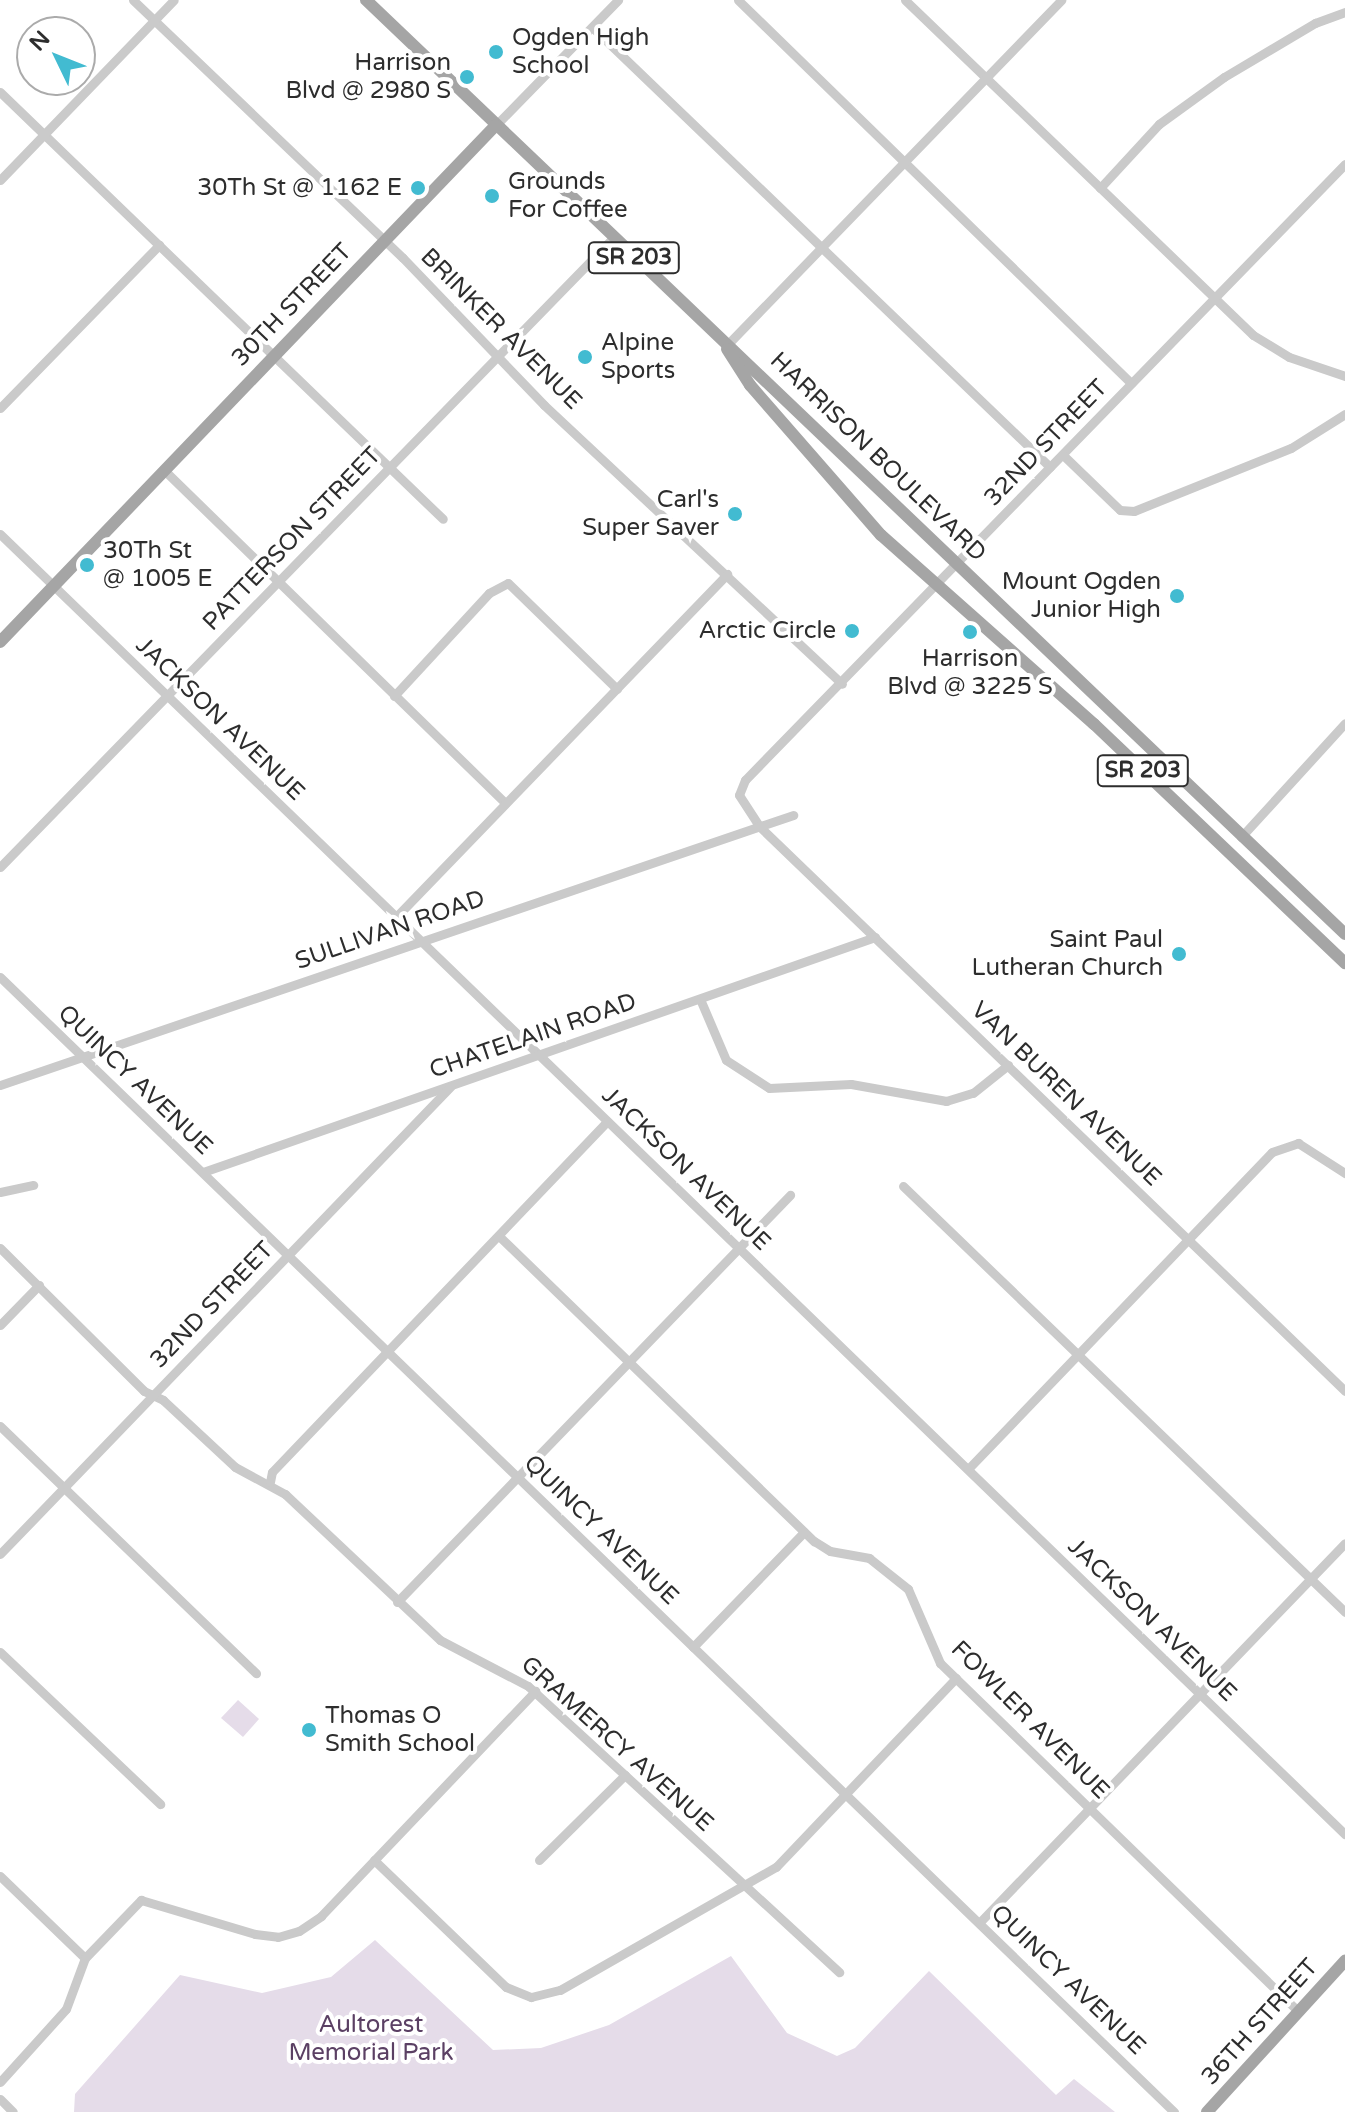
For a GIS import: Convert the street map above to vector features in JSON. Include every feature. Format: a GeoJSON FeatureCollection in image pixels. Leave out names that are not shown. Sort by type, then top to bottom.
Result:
{"type":"FeatureCollection","features":[{"type":"Feature","properties":{"kind":"main road","name":"HARRISON BOULEVARD"},"geometry":{"type":"LineString","coordinates":[[366,0],[1345,934]]}},
{"type":"Feature","properties":{"kind":"main road","name":"30TH STREET"},"geometry":{"type":"LineString","coordinates":[[0,642],[496,125]]}},
{"type":"Feature","properties":{"kind":"main road","name":"HARRISON BOULEVARD"},"geometry":{"type":"LineString","coordinates":[[726,346],[750,385],[871,524],[935,587],[1094,724],[1345,963]]}},
{"type":"Feature","properties":{"kind":"main road","name":"36TH STREET"},"geometry":{"type":"LineString","coordinates":[[1207,2112],[1345,1961]]}},
{"type":"Feature","properties":{"kind":"street","name":"BRINKER AVENUE"},"geometry":{"type":"LineString","coordinates":[[133,0],[385,240],[500,354],[544,405],[842,684]]}},
{"type":"Feature","properties":{"kind":"street"},"geometry":{"type":"LineString","coordinates":[[0,180],[174,0]]}},
{"type":"Feature","properties":{"kind":"street","name":"30TH STREET"},"geometry":{"type":"LineString","coordinates":[[496,125],[618,0]]}},
{"type":"Feature","properties":{"kind":"street"},"geometry":{"type":"LineString","coordinates":[[738,0],[1131,383]]}},
{"type":"Feature","properties":{"kind":"street"},"geometry":{"type":"LineString","coordinates":[[905,0],[1253,335],[1289,357],[1345,376]]}},
{"type":"Feature","properties":{"kind":"street"},"geometry":{"type":"LineString","coordinates":[[726,346],[1061,0]]}},
{"type":"Feature","properties":{"kind":"street"},"geometry":{"type":"LineString","coordinates":[[1100,188],[1159,124],[1224,77],[1315,23],[1345,12]]}},
{"type":"Feature","properties":{"kind":"street"},"geometry":{"type":"LineString","coordinates":[[592,27],[1050,467]]}},
{"type":"Feature","properties":{"kind":"street"},"geometry":{"type":"LineString","coordinates":[[0,92],[443,519]]}},
{"type":"Feature","properties":{"kind":"street","name":"32ND STREET"},"geometry":{"type":"LineString","coordinates":[[759,826],[740,802],[741,787],[1345,164]]}},
{"type":"Feature","properties":{"kind":"street","name":"PATTERSON STREET"},"geometry":{"type":"LineString","coordinates":[[0,867],[613,238]]}},
{"type":"Feature","properties":{"kind":"street"},"geometry":{"type":"LineString","coordinates":[[0,408],[159,245]]}},
{"type":"Feature","properties":{"kind":"street"},"geometry":{"type":"LineString","coordinates":[[1063,455],[1120,510],[1134,511],[1291,448],[1345,414]]}},
{"type":"Feature","properties":{"kind":"street"},"geometry":{"type":"LineString","coordinates":[[164,470],[505,803]]}},
{"type":"Feature","properties":{"kind":"street","name":"JACKSON AVENUE"},"geometry":{"type":"LineString","coordinates":[[0,534],[1345,1834]]}},
{"type":"Feature","properties":{"kind":"street"},"geometry":{"type":"LineString","coordinates":[[396,917],[727,574]]}},
{"type":"Feature","properties":{"kind":"street"},"geometry":{"type":"LineString","coordinates":[[394,696],[489,593],[508,583],[617,689]]}},
{"type":"Feature","properties":{"kind":"street"},"geometry":{"type":"LineString","coordinates":[[1241,837],[1345,723]]}},
{"type":"Feature","properties":{"kind":"street","name":"SULLIVAN ROAD"},"geometry":{"type":"LineString","coordinates":[[0,1085],[793,815]]}},
{"type":"Feature","properties":{"kind":"street","name":"VAN BUREN AVENUE"},"geometry":{"type":"LineString","coordinates":[[759,826],[1345,1391]]}},
{"type":"Feature","properties":{"kind":"street","name":"CHATELAIN ROAD"},"geometry":{"type":"LineString","coordinates":[[203,1172],[875,937]]}},
{"type":"Feature","properties":{"kind":"street","name":"QUINCY AVENUE"},"geometry":{"type":"LineString","coordinates":[[0,977],[1174,2112]]}},
{"type":"Feature","properties":{"kind":"street"},"geometry":{"type":"LineString","coordinates":[[700,999],[726,1060],[769,1088],[851,1084],[946,1101],[973,1093],[1008,1065]]}},
{"type":"Feature","properties":{"kind":"street","name":"32ND STREET"},"geometry":{"type":"LineString","coordinates":[[0,1554],[454,1084]]}},
{"type":"Feature","properties":{"kind":"street"},"geometry":{"type":"LineString","coordinates":[[270,1482],[272,1472],[501,1238],[607,1121]]}},
{"type":"Feature","properties":{"kind":"street"},"geometry":{"type":"LineString","coordinates":[[968,1469],[1272,1152],[1298,1143],[1345,1173]]}},
{"type":"Feature","properties":{"kind":"street"},"geometry":{"type":"LineString","coordinates":[[0,1192],[33,1185]]}},
{"type":"Feature","properties":{"kind":"street"},"geometry":{"type":"LineString","coordinates":[[903,1186],[1345,1612]]}},
{"type":"Feature","properties":{"kind":"street"},"geometry":{"type":"LineString","coordinates":[[397,1602],[790,1195]]}},
{"type":"Feature","properties":{"kind":"street","name":"FOWLER AVENUE"},"geometry":{"type":"LineString","coordinates":[[501,1238],[804,1532],[830,1551],[878,1563],[908,1589],[922,1613],[929,1648],[956,1678],[1298,2011]]}},
{"type":"Feature","properties":{"kind":"street","name":"GRAMERCY AVENUE"},"geometry":{"type":"LineString","coordinates":[[0,1248],[153,1395],[235,1467],[270,1482],[440,1640],[497,1666],[535,1691],[750,1886],[839,1972]]}},
{"type":"Feature","properties":{"kind":"street"},"geometry":{"type":"LineString","coordinates":[[0,1325],[39,1285]]}},
{"type":"Feature","properties":{"kind":"street"},"geometry":{"type":"LineString","coordinates":[[0,1426],[256,1673]]}},
{"type":"Feature","properties":{"kind":"street"},"geometry":{"type":"LineString","coordinates":[[693,1647],[804,1532]]}},
{"type":"Feature","properties":{"kind":"street"},"geometry":{"type":"LineString","coordinates":[[980,1922],[1345,1543]]}},
{"type":"Feature","properties":{"kind":"street"},"geometry":{"type":"LineString","coordinates":[[2,1659],[160,1804]]}},
{"type":"Feature","properties":{"kind":"street"},"geometry":{"type":"LineString","coordinates":[[374,1860],[506,1987],[531,1997],[560,1990],[750,1886],[776,1867],[847,1796],[956,1678]]}},
{"type":"Feature","properties":{"kind":"street"},"geometry":{"type":"LineString","coordinates":[[0,2082],[66,2009],[85,1958],[141,1900],[278,1937],[310,1925],[535,1691]]}},
{"type":"Feature","properties":{"kind":"street"},"geometry":{"type":"LineString","coordinates":[[539,1860],[625,1775]]}},
{"type":"Feature","properties":{"kind":"street"},"geometry":{"type":"LineString","coordinates":[[0,1876],[85,1958]]}},
{"type":"Feature","properties":{"kind":"street"},"geometry":{"type":"LineString","coordinates":[[0,2099],[13,2112]]}},
{"type":"Feature","properties":{"kind":"green space"},"geometry":{"type":"Polygon","coordinates":[[[238,1700],[259,1719],[243,1737],[221,1718],[238,1700]]]}},
{"type":"Feature","properties":{"kind":"green space","name":"Aultorest Memorial Park"},"geometry":{"type":"Polygon","coordinates":[[[375,1940],[493,2050],[541,2048],[609,2025],[731,1956],[787,2033],[837,2056],[855,2048],[929,1971],[1056,2095],[1074,2079],[1115,2112],[74,2112],[75,2094],[180,1975],[262,1993],[331,1977],[375,1940]]]}},
{"type":"Feature","properties":{"kind":"place","name":"Ogden High School"},"geometry":{"type":"Point","coordinates":[496,52]}},
{"type":"Feature","properties":{"kind":"place","name":"Harrison Blvd @ 2980 S"},"geometry":{"type":"Point","coordinates":[467,77]}},
{"type":"Feature","properties":{"kind":"place","name":"30Th St @ 1162 E"},"geometry":{"type":"Point","coordinates":[418,188]}},
{"type":"Feature","properties":{"kind":"place","name":"Grounds For Coffee"},"geometry":{"type":"Point","coordinates":[492,196]}},
{"type":"Feature","properties":{"kind":"place","name":"Alpine Sports"},"geometry":{"type":"Point","coordinates":[585,357]}},
{"type":"Feature","properties":{"kind":"place","name":"Carl's Super Saver"},"geometry":{"type":"Point","coordinates":[735,514]}},
{"type":"Feature","properties":{"kind":"place","name":"30Th St @ 1005 E"},"geometry":{"type":"Point","coordinates":[87,565]}},
{"type":"Feature","properties":{"kind":"place","name":"Mount Ogden Junior High"},"geometry":{"type":"Point","coordinates":[1177,596]}},
{"type":"Feature","properties":{"kind":"place","name":"Arctic Circle"},"geometry":{"type":"Point","coordinates":[852,631]}},
{"type":"Feature","properties":{"kind":"place","name":"Harrison Blvd @ 3225 S"},"geometry":{"type":"Point","coordinates":[970,632]}},
{"type":"Feature","properties":{"kind":"place","name":"Saint Paul Lutheran Church"},"geometry":{"type":"Point","coordinates":[1179,954]}},
{"type":"Feature","properties":{"kind":"place","name":"Thomas O Smith School"},"geometry":{"type":"Point","coordinates":[309,1730]}}]}
